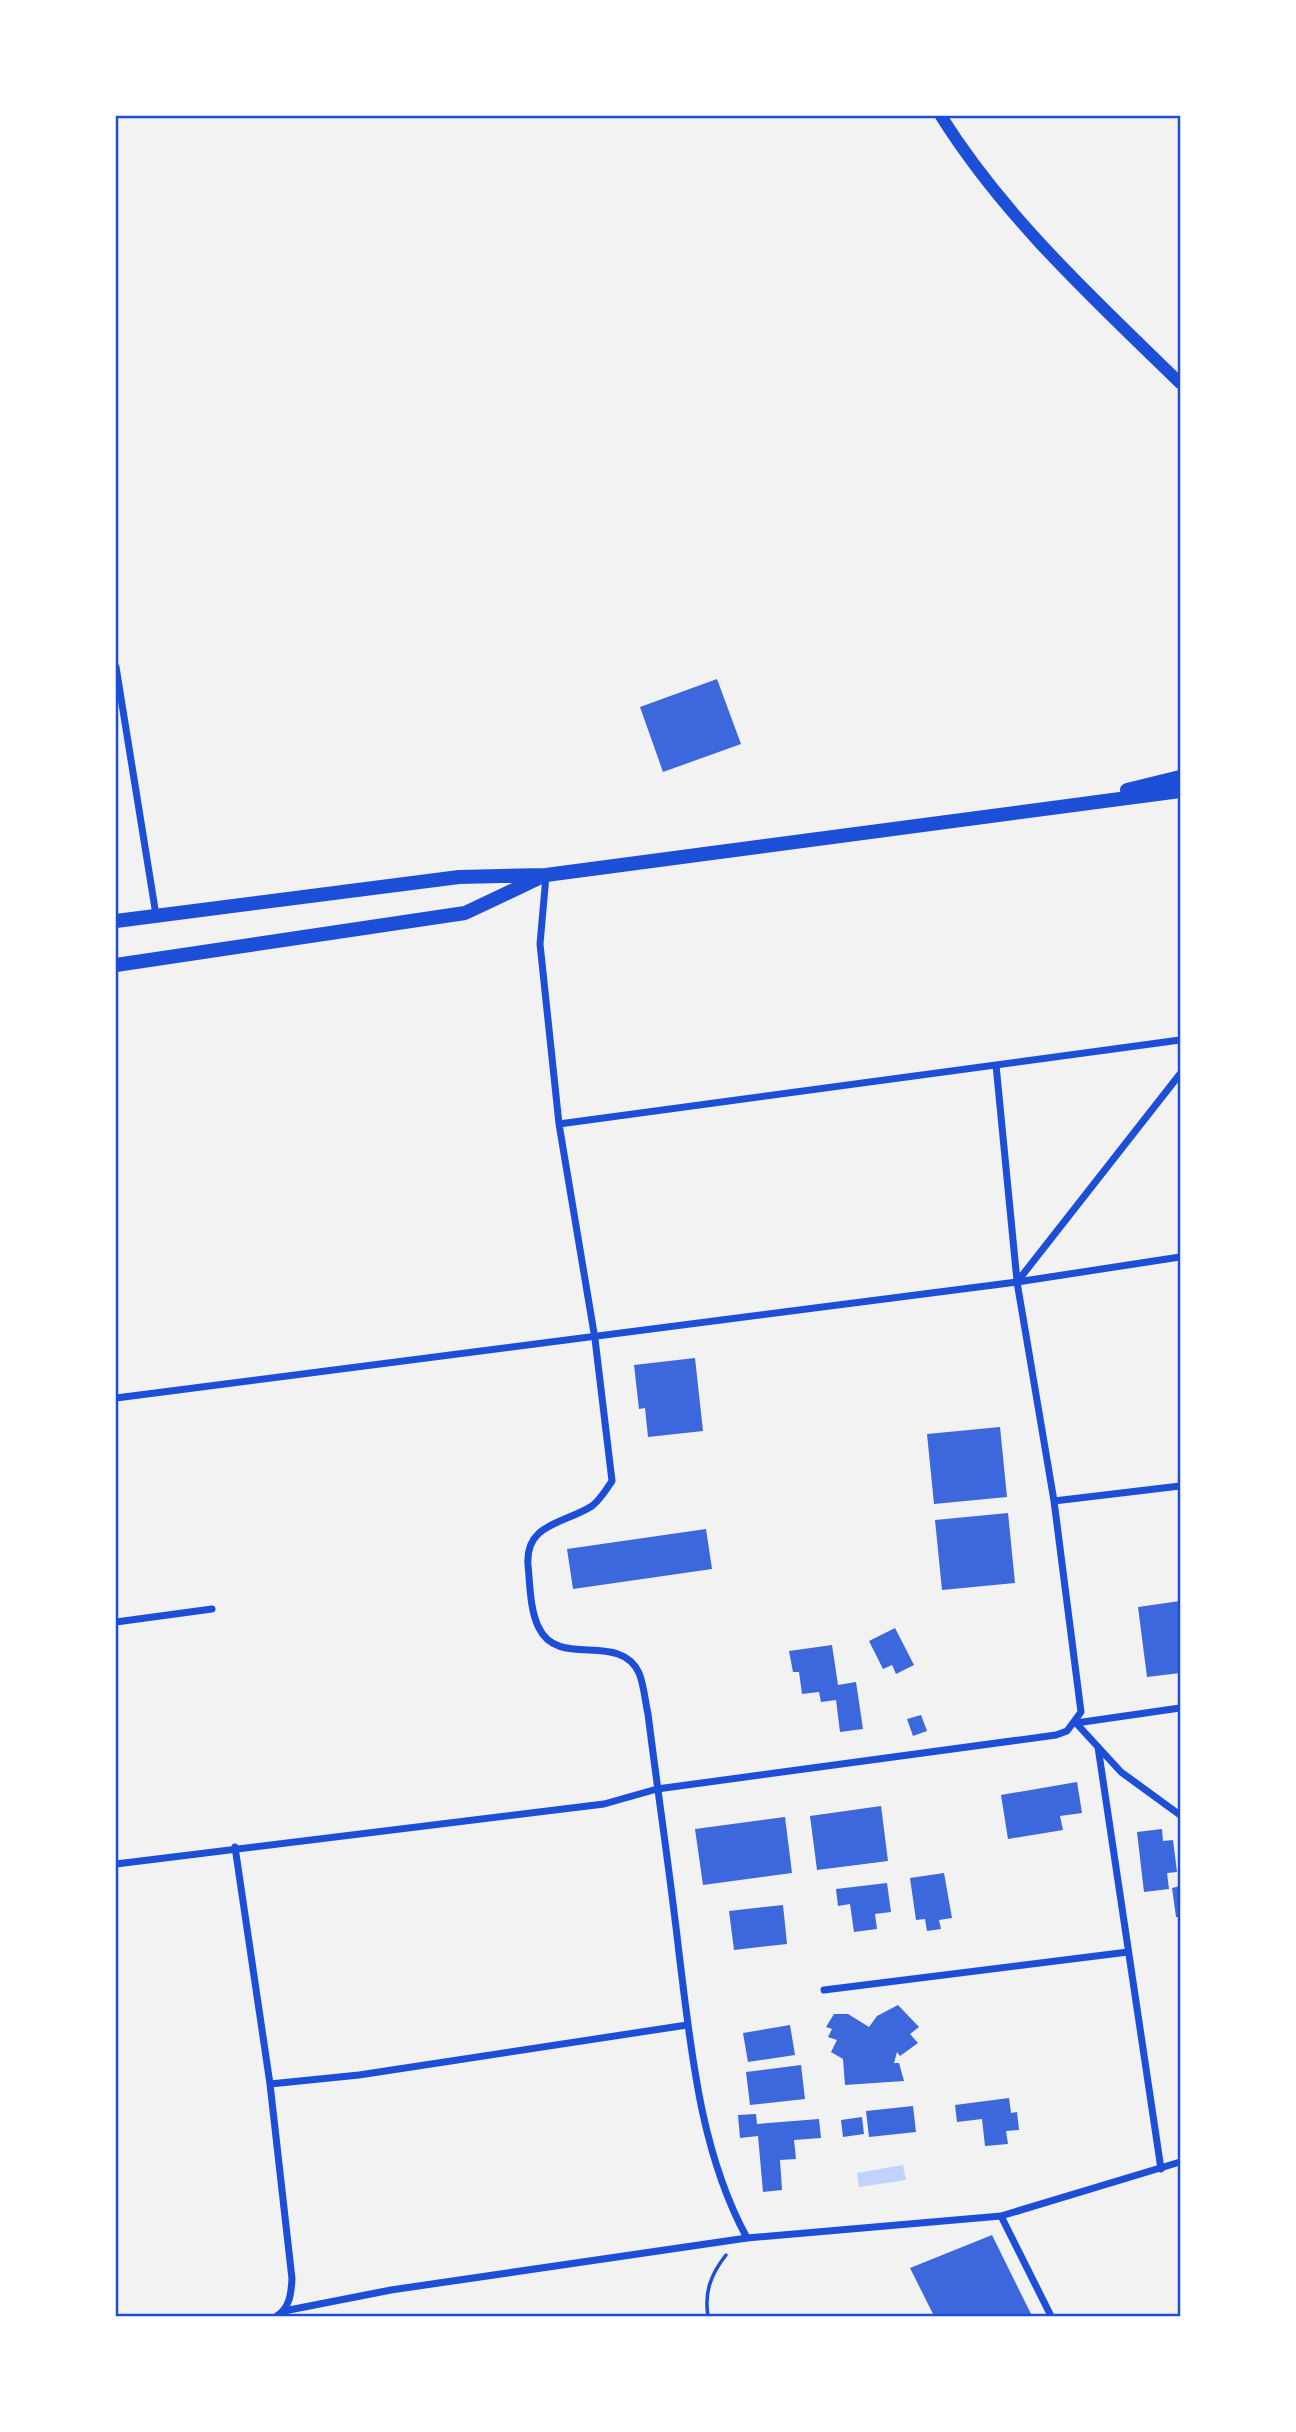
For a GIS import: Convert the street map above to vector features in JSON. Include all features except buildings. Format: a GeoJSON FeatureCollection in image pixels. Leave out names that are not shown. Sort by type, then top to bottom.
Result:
{"type":"FeatureCollection","features":[{"type":"Feature","properties":{"kind":"main road"},"geometry":{"type":"LineString","coordinates":[[1054,807],[1181,777]]}},
{"type":"Feature","properties":{"kind":"main road"},"geometry":{"type":"LineString","coordinates":[[116,921],[459,877],[546,875],[1181,791]]}},
{"type":"Feature","properties":{"kind":"main road"},"geometry":{"type":"LineString","coordinates":[[116,965],[465,913],[546,875]]}},
{"type":"Feature","properties":{"kind":"street"},"geometry":{"type":"LineString","coordinates":[[941,116],[967,159],[1000,200],[1073,278],[1181,383]]}},
{"type":"Feature","properties":{"kind":"street"},"geometry":{"type":"LineString","coordinates":[[116,667],[156,915]]}},
{"type":"Feature","properties":{"kind":"street"},"geometry":{"type":"LineString","coordinates":[[546,875],[540,944],[559,1124],[595,1339],[612,1481],[592,1505],[537,1532],[530,1544],[528,1562],[535,1619],[547,1641],[559,1648],[611,1652],[634,1664],[639,1673],[648,1714],[687,2025],[722,2186],[747,2238]]}},
{"type":"Feature","properties":{"kind":"street"},"geometry":{"type":"LineString","coordinates":[[559,1124],[1181,1040]]}},
{"type":"Feature","properties":{"kind":"street"},"geometry":{"type":"LineString","coordinates":[[996,1065],[1017,1282],[1054,1501],[1082,1712],[1076,1723]]}},
{"type":"Feature","properties":{"kind":"street"},"geometry":{"type":"LineString","coordinates":[[1017,1282],[1181,1074]]}},
{"type":"Feature","properties":{"kind":"street"},"geometry":{"type":"LineString","coordinates":[[116,1398],[595,1339],[1181,1257]]}},
{"type":"Feature","properties":{"kind":"street"},"geometry":{"type":"LineString","coordinates":[[1054,1501],[1181,1486]]}},
{"type":"Feature","properties":{"kind":"street"},"geometry":{"type":"LineString","coordinates":[[116,1622],[212,1609]]}},
{"type":"Feature","properties":{"kind":"street"},"geometry":{"type":"LineString","coordinates":[[116,1864],[235,1847],[604,1804],[657,1789],[1056,1735],[1076,1723],[1181,1708]]}},
{"type":"Feature","properties":{"kind":"street"},"geometry":{"type":"LineString","coordinates":[[1076,1723],[1121,1772],[1181,1815]]}},
{"type":"Feature","properties":{"kind":"street"},"geometry":{"type":"LineString","coordinates":[[1098,1746],[1161,2169]]}},
{"type":"Feature","properties":{"kind":"street"},"geometry":{"type":"LineString","coordinates":[[235,1847],[270,2084],[292,2279],[291,2295],[284,2311]]}},
{"type":"Feature","properties":{"kind":"street"},"geometry":{"type":"LineString","coordinates":[[824,1990],[1128,1952]]}},
{"type":"Feature","properties":{"kind":"street"},"geometry":{"type":"LineString","coordinates":[[270,2084],[359,2075],[687,2025]]}},
{"type":"Feature","properties":{"kind":"street"},"geometry":{"type":"LineString","coordinates":[[277,2316],[284,2311],[391,2290],[747,2238],[1001,2216],[1181,2162]]}},
{"type":"Feature","properties":{"kind":"street"},"geometry":{"type":"LineString","coordinates":[[1001,2216],[1051,2316]]}},
{"type":"Feature","properties":{"kind":"path"},"geometry":{"type":"LineString","coordinates":[[708,2316],[706,2299],[711,2277],[728,2252],[747,2238]]}},
{"type":"Feature","properties":{"kind":"water"},"geometry":{"type":"Polygon","coordinates":[[[903,2165],[906,2180],[859,2187],[857,2173],[903,2165]]]}}]}
